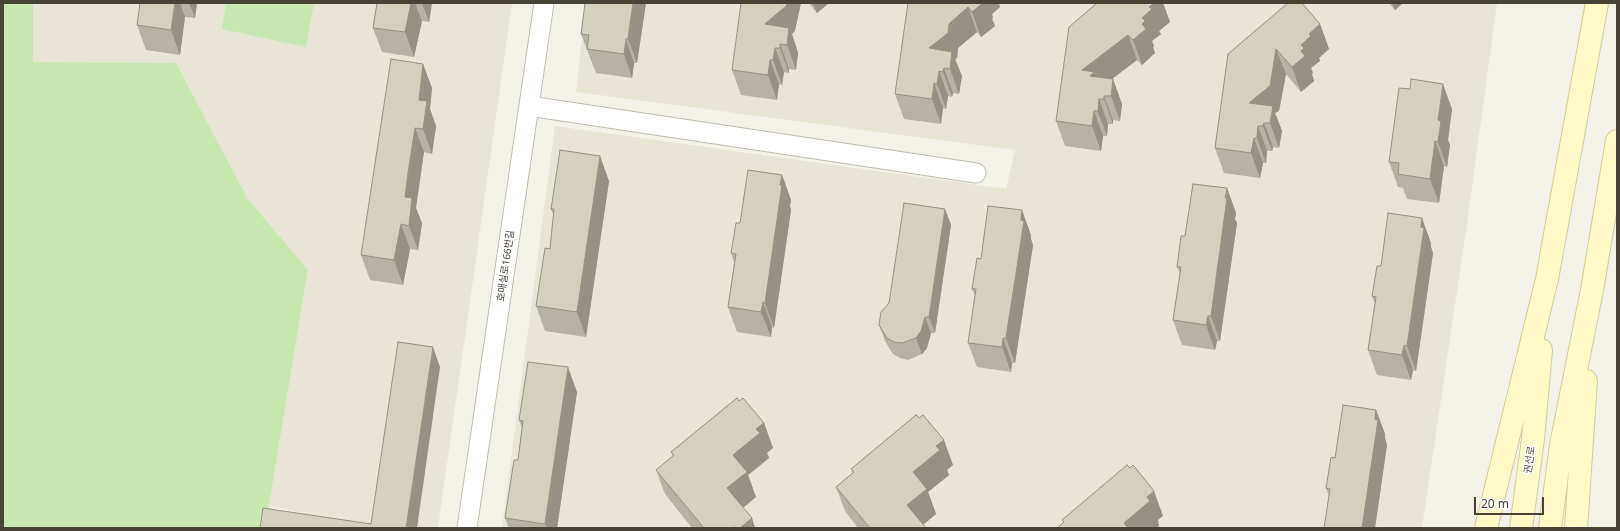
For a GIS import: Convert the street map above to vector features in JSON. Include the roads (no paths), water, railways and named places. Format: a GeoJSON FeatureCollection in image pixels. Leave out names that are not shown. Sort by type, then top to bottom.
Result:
{"type":"FeatureCollection","features":[{"type":"Feature","properties":{"kind":"main road"},"geometry":{"type":"LineString","coordinates":[[1486,528],[1547,279],[1597,3]]}},
{"type":"Feature","properties":{"kind":"main road"},"geometry":{"type":"LineString","coordinates":[[1550,528],[1561,445],[1592,290],[1617,141]]}},
{"type":"Feature","properties":{"kind":"main road","name":"권선로"},"geometry":{"type":"LineString","coordinates":[[1521,528],[1533,439],[1547,279]]}},
{"type":"Feature","properties":{"kind":"main road"},"geometry":{"type":"LineString","coordinates":[[1576,528],[1592,290]]}},
{"type":"Feature","properties":{"kind":"street","name":"호매실로166번길"},"geometry":{"type":"LineString","coordinates":[[467,528],[544,3]]}},
{"type":"Feature","properties":{"kind":"street"},"geometry":{"type":"LineString","coordinates":[[530,106],[976,173]]}}]}
